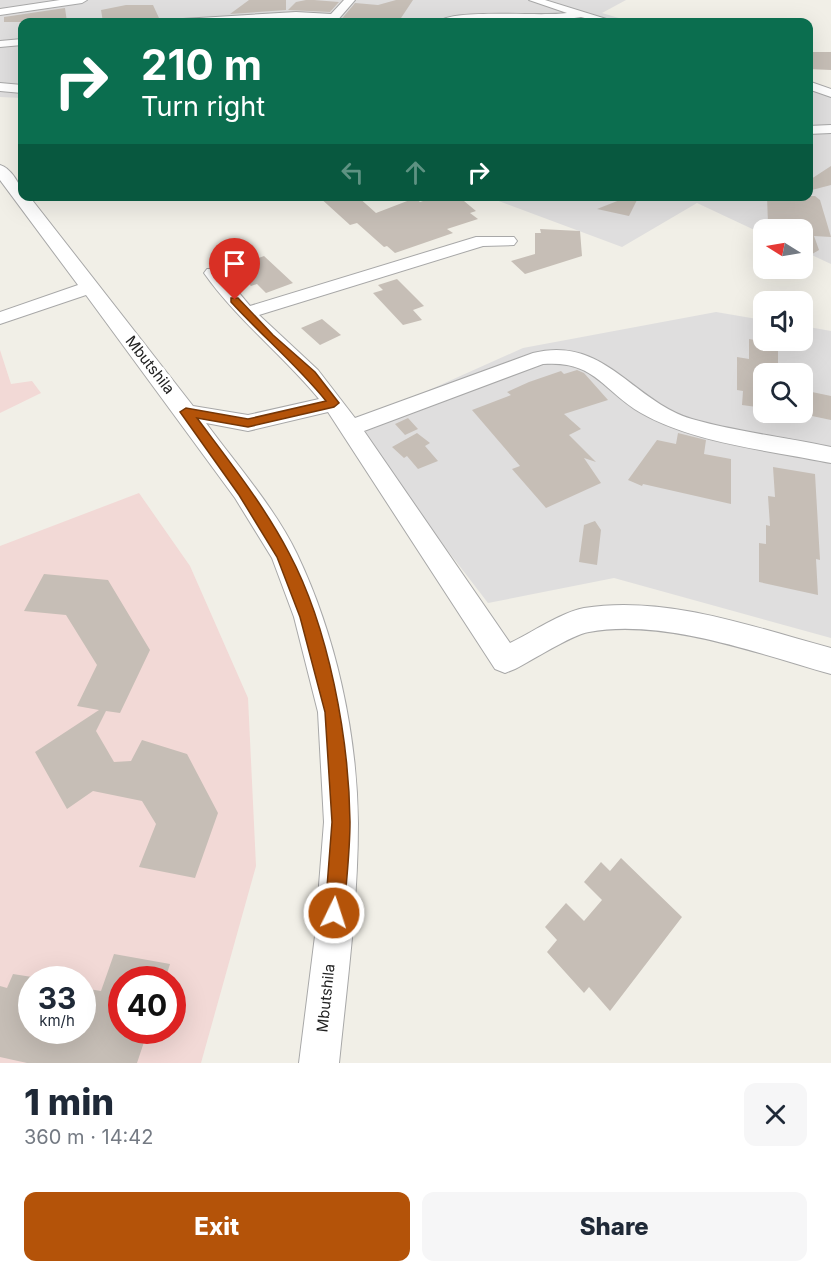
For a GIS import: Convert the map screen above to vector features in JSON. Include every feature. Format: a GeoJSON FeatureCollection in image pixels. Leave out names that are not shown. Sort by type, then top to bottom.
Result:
{"type":"FeatureCollection","features":[{"type":"Feature","properties":{"kind":"street"},"geometry":{"type":"LineString","coordinates":[[0,12],[82,0]]}},
{"type":"Feature","properties":{"kind":"street"},"geometry":{"type":"LineString","coordinates":[[334,18],[350,0]]}},
{"type":"Feature","properties":{"kind":"street"},"geometry":{"type":"LineString","coordinates":[[534,0],[595,18]]}},
{"type":"Feature","properties":{"kind":"street"},"geometry":{"type":"LineString","coordinates":[[207,18],[231,14],[296,15],[318,18]]}},
{"type":"Feature","properties":{"kind":"street"},"geometry":{"type":"LineString","coordinates":[[554,18],[580,14]]}},
{"type":"Feature","properties":{"kind":"street"},"geometry":{"type":"LineString","coordinates":[[0,44],[18,42]]}},
{"type":"Feature","properties":{"kind":"street"},"geometry":{"type":"LineString","coordinates":[[0,87],[18,89]]}},
{"type":"Feature","properties":{"kind":"street"},"geometry":{"type":"LineString","coordinates":[[813,87],[831,93]]}},
{"type":"Feature","properties":{"kind":"street"},"geometry":{"type":"LineString","coordinates":[[813,130],[831,129]]}},
{"type":"Feature","properties":{"kind":"street","name":"Mbutshila"},"geometry":{"type":"LineString","coordinates":[[0,170],[18,193]]}},
{"type":"Feature","properties":{"kind":"street","name":"Mbutshila"},"geometry":{"type":"LineString","coordinates":[[24,201],[186,412],[244,492],[284,555],[308,617],[333,712],[341,822],[333,936],[319,1063]]}},
{"type":"Feature","properties":{"kind":"street"},"geometry":{"type":"LineString","coordinates":[[246,313],[482,241],[508,241]]}},
{"type":"Feature","properties":{"kind":"street"},"geometry":{"type":"LineString","coordinates":[[213,273],[246,313],[311,375],[334,403],[505,660],[583,620],[634,617],[709,628],[831,660]]}},
{"type":"Feature","properties":{"kind":"street"},"geometry":{"type":"LineString","coordinates":[[0,318],[90,287]]}},
{"type":"Feature","properties":{"kind":"street"},"geometry":{"type":"LineString","coordinates":[[350,429],[540,358],[564,356],[592,364],[648,407],[685,425],[831,455]]}},
{"type":"Feature","properties":{"kind":"street"},"geometry":{"type":"LineString","coordinates":[[186,412],[248,423],[334,403]]}},
{"type":"Feature","properties":{"kind":"shaded area"},"geometry":{"type":"Polygon","coordinates":[[[0,0],[626,0],[602,13],[619,18],[18,18],[18,98],[0,97],[0,0]]]}},
{"type":"Feature","properties":{"kind":"shaded area"},"geometry":{"type":"Polygon","coordinates":[[[813,84],[831,91],[831,264],[813,256],[813,219],[753,219],[753,229],[697,203],[622,247],[499,201],[813,201],[813,84]]]}},
{"type":"Feature","properties":{"kind":"shaded area"},"geometry":{"type":"Polygon","coordinates":[[[716,312],[753,318],[753,351],[813,351],[813,328],[831,331],[831,638],[614,578],[488,603],[351,425],[523,348],[716,312]]]}},
{"type":"Feature","properties":{"kind":"shaded area"},"geometry":{"type":"Polygon","coordinates":[[[0,350],[11,384],[32,381],[41,393],[0,413],[0,350]]]}},
{"type":"Feature","properties":{"kind":"shaded area"},"geometry":{"type":"Polygon","coordinates":[[[139,493],[190,566],[248,698],[256,866],[201,1063],[0,1063],[0,546],[139,493]]]}},
{"type":"Feature","properties":{"kind":"building"},"geometry":{"type":"Polygon","coordinates":[[[249,0],[286,0],[286,10],[230,14],[249,0]]]}},
{"type":"Feature","properties":{"kind":"building"},"geometry":{"type":"Polygon","coordinates":[[[306,0],[339,2],[330,12],[288,10],[296,2],[306,0]]]}},
{"type":"Feature","properties":{"kind":"building"},"geometry":{"type":"Polygon","coordinates":[[[396,0],[413,0],[401,18],[342,18],[355,3],[378,5],[396,0]]]}},
{"type":"Feature","properties":{"kind":"building"},"geometry":{"type":"Polygon","coordinates":[[[126,5],[153,5],[159,18],[102,18],[101,10],[126,5]]]}},
{"type":"Feature","properties":{"kind":"building"},"geometry":{"type":"Polygon","coordinates":[[[65,8],[66,18],[18,18],[18,22],[4,22],[4,17],[65,8]]]}},
{"type":"Feature","properties":{"kind":"building"},"geometry":{"type":"Polygon","coordinates":[[[813,52],[831,52],[831,70],[813,69],[813,52]]]}},
{"type":"Feature","properties":{"kind":"building"},"geometry":{"type":"Polygon","coordinates":[[[831,166],[831,185],[813,190],[813,178],[831,166]]]}},
{"type":"Feature","properties":{"kind":"building"},"geometry":{"type":"Polygon","coordinates":[[[813,196],[820,200],[831,237],[814,236],[819,250],[813,254],[813,219],[768,219],[767,201],[813,201],[813,196]]]}},
{"type":"Feature","properties":{"kind":"building"},"geometry":{"type":"Polygon","coordinates":[[[324,201],[363,201],[376,213],[407,201],[464,201],[476,211],[470,213],[478,219],[447,229],[453,233],[395,253],[387,246],[384,247],[357,223],[350,225],[324,201]]]}},
{"type":"Feature","properties":{"kind":"building"},"geometry":{"type":"Polygon","coordinates":[[[617,201],[636,201],[629,216],[597,209],[617,201]]]}},
{"type":"Feature","properties":{"kind":"building"},"geometry":{"type":"Polygon","coordinates":[[[540,229],[580,231],[582,256],[525,274],[511,261],[535,254],[535,233],[541,233],[540,229]]]}},
{"type":"Feature","properties":{"kind":"building"},"geometry":{"type":"Polygon","coordinates":[[[264,256],[293,283],[266,293],[257,284],[251,286],[238,273],[248,269],[243,264],[264,256]]]}},
{"type":"Feature","properties":{"kind":"building"},"geometry":{"type":"Polygon","coordinates":[[[397,279],[424,306],[413,310],[422,320],[403,325],[373,293],[383,290],[378,285],[397,279]]]}},
{"type":"Feature","properties":{"kind":"building"},"geometry":{"type":"Polygon","coordinates":[[[322,319],[341,335],[320,345],[301,328],[322,319]]]}},
{"type":"Feature","properties":{"kind":"building"},"geometry":{"type":"Polygon","coordinates":[[[749,339],[753,340],[753,351],[778,351],[778,363],[753,363],[753,406],[742,405],[743,391],[737,390],[737,357],[749,359],[749,339]]]}},
{"type":"Feature","properties":{"kind":"building"},"geometry":{"type":"Polygon","coordinates":[[[577,370],[584,373],[608,400],[564,414],[581,429],[569,435],[596,462],[584,458],[601,483],[546,508],[512,469],[520,466],[472,410],[511,395],[507,392],[529,382],[561,371],[564,374],[577,370]]]}},
{"type":"Feature","properties":{"kind":"building"},"geometry":{"type":"Polygon","coordinates":[[[813,392],[831,396],[831,420],[813,416],[813,392]]]}},
{"type":"Feature","properties":{"kind":"building"},"geometry":{"type":"Polygon","coordinates":[[[408,418],[418,429],[405,435],[395,424],[408,418]]]}},
{"type":"Feature","properties":{"kind":"building"},"geometry":{"type":"Polygon","coordinates":[[[417,433],[430,443],[425,446],[438,461],[418,469],[407,456],[404,458],[392,447],[417,433]]]}},
{"type":"Feature","properties":{"kind":"building"},"geometry":{"type":"Polygon","coordinates":[[[678,433],[706,440],[704,454],[731,459],[731,504],[643,484],[642,486],[628,480],[657,440],[676,444],[678,433]]]}},
{"type":"Feature","properties":{"kind":"building"},"geometry":{"type":"Polygon","coordinates":[[[773,467],[815,474],[820,560],[816,559],[818,595],[759,582],[759,543],[766,544],[766,525],[770,526],[768,496],[775,497],[773,467]]]}},
{"type":"Feature","properties":{"kind":"building"},"geometry":{"type":"Polygon","coordinates":[[[595,521],[601,530],[597,565],[579,562],[584,525],[595,521]]]}},
{"type":"Feature","properties":{"kind":"building"},"geometry":{"type":"Polygon","coordinates":[[[44,574],[108,580],[150,650],[120,713],[106,711],[96,731],[114,762],[131,761],[142,740],[187,754],[218,813],[195,878],[139,867],[156,824],[142,801],[93,791],[67,809],[35,752],[99,710],[77,706],[97,665],[66,615],[24,611],[44,574]]]}},
{"type":"Feature","properties":{"kind":"building"},"geometry":{"type":"Polygon","coordinates":[[[621,858],[682,917],[610,1011],[589,987],[584,993],[547,952],[557,940],[545,927],[566,903],[584,921],[602,900],[584,882],[601,862],[610,871],[621,858]]]}},
{"type":"Feature","properties":{"kind":"building"},"geometry":{"type":"Polygon","coordinates":[[[114,954],[170,964],[169,966],[110,966],[114,954]]]}},
{"type":"Feature","properties":{"kind":"building"},"geometry":{"type":"Polygon","coordinates":[[[108,971],[108,1044],[143,1044],[137,1063],[27,1063],[0,1057],[0,986],[7,988],[13,974],[18,975],[18,1044],[96,1044],[96,990],[101,991],[108,971]]]}},
{"type":"Feature","properties":{"kind":"route"},"geometry":{"type":"LineString","coordinates":[[235,300],[269,338],[311,375],[334,403],[285,412],[248,423],[186,412],[244,492],[284,555],[308,617],[333,712],[341,822],[334,913]]}}]}
